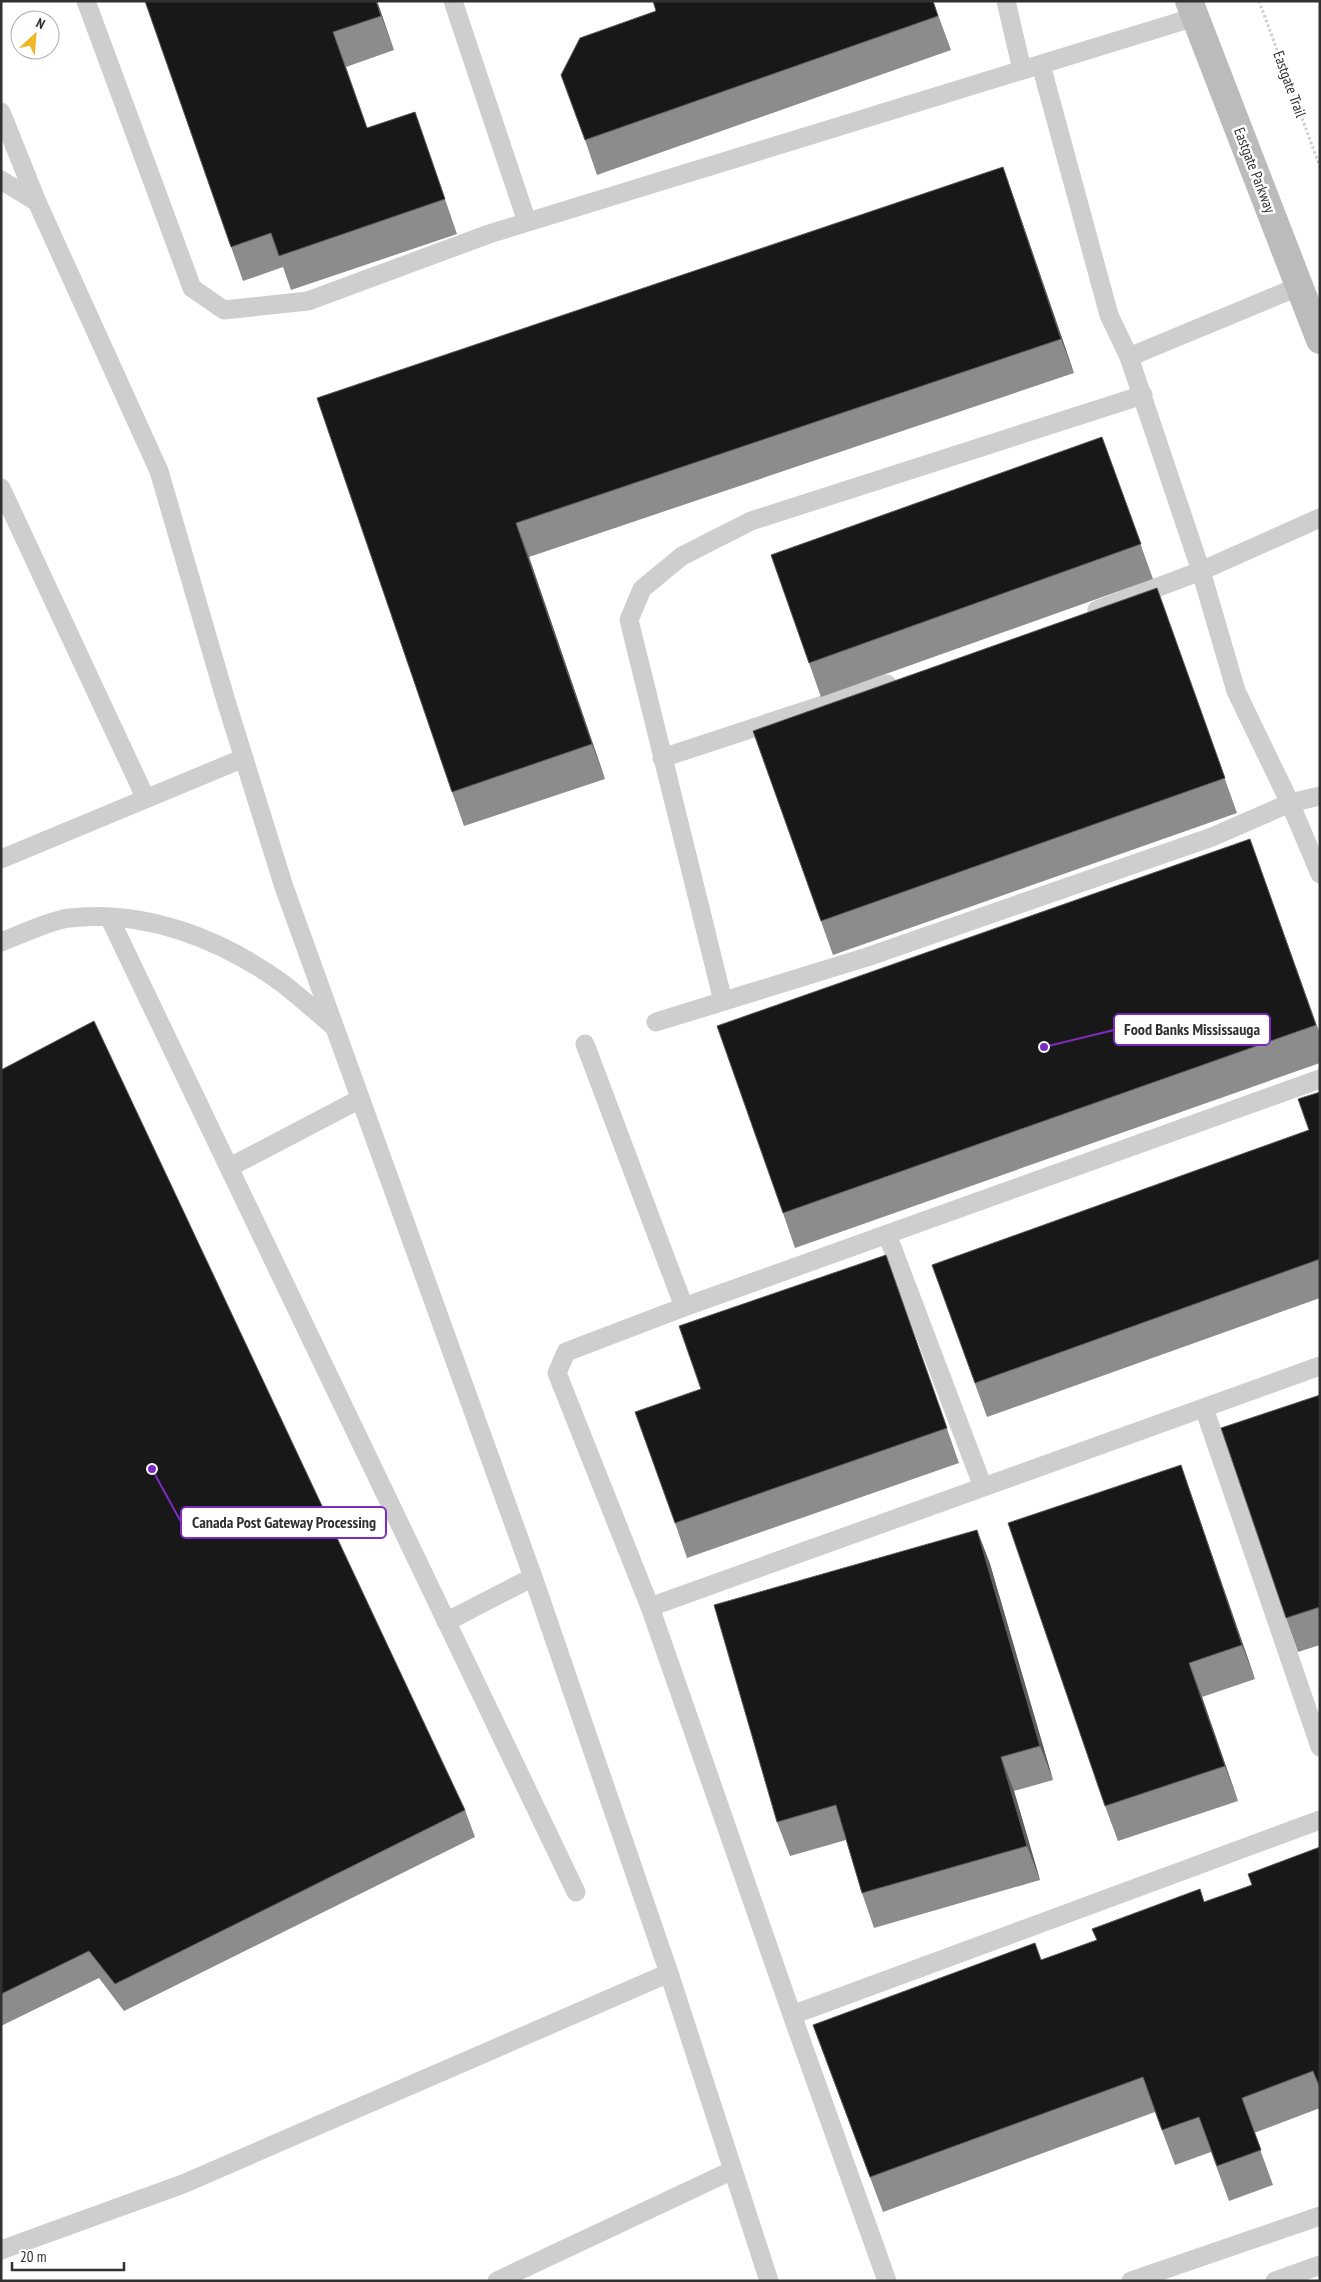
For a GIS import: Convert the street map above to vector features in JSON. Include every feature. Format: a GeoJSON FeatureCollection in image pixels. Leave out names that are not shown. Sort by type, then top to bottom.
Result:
{"type":"FeatureCollection","features":[{"type":"Feature","properties":{"kind":"main road","name":"Eastgate Parkway"},"geometry":{"type":"LineString","coordinates":[[1192,9],[1320,340]]}},
{"type":"Feature","properties":{"kind":"lane"},"geometry":{"type":"LineString","coordinates":[[86,1],[192,288],[224,310],[308,301],[527,222],[1041,65],[1192,9]]}},
{"type":"Feature","properties":{"kind":"lane"},"geometry":{"type":"LineString","coordinates":[[453,1],[527,222]]}},
{"type":"Feature","properties":{"kind":"lane"},"geometry":{"type":"LineString","coordinates":[[1006,1],[1022,70]]}},
{"type":"Feature","properties":{"kind":"lane"},"geometry":{"type":"LineString","coordinates":[[1041,65],[1109,315],[1129,356],[1143,395],[1202,571],[1236,691],[1290,803],[1320,874]]}},
{"type":"Feature","properties":{"kind":"lane"},"geometry":{"type":"LineString","coordinates":[[1,112],[37,202],[159,471],[284,887],[534,1577],[669,1973],[769,2281]]}},
{"type":"Feature","properties":{"kind":"lane"},"geometry":{"type":"LineString","coordinates":[[1,180],[37,202]]}},
{"type":"Feature","properties":{"kind":"lane"},"geometry":{"type":"LineString","coordinates":[[1129,356],[1300,286]]}},
{"type":"Feature","properties":{"kind":"lane"},"geometry":{"type":"LineString","coordinates":[[723,1001],[628,620],[642,589],[682,556],[751,521],[1143,395]]}},
{"type":"Feature","properties":{"kind":"lane"},"geometry":{"type":"LineString","coordinates":[[1,488],[146,799]]}},
{"type":"Feature","properties":{"kind":"lane"},"geometry":{"type":"LineString","coordinates":[[1083,615],[1202,571],[1320,518]]}},
{"type":"Feature","properties":{"kind":"lane"},"geometry":{"type":"LineString","coordinates":[[662,758],[907,678]]}},
{"type":"Feature","properties":{"kind":"lane"},"geometry":{"type":"LineString","coordinates":[[1,859],[244,758]]}},
{"type":"Feature","properties":{"kind":"lane"},"geometry":{"type":"LineString","coordinates":[[656,1022],[867,957],[1212,837],[1290,803],[1320,796]]}},
{"type":"Feature","properties":{"kind":"lane"},"geometry":{"type":"LineString","coordinates":[[1,942],[67,918],[109,917],[165,924],[229,950],[281,983],[335,1027]]}},
{"type":"Feature","properties":{"kind":"lane"},"geometry":{"type":"LineString","coordinates":[[109,917],[576,1892]]}},
{"type":"Feature","properties":{"kind":"lane"},"geometry":{"type":"LineString","coordinates":[[585,1044],[684,1307]]}},
{"type":"Feature","properties":{"kind":"lane"},"geometry":{"type":"LineString","coordinates":[[888,2281],[792,2015],[650,1607],[557,1373],[566,1352],[684,1307],[1320,1079]]}},
{"type":"Feature","properties":{"kind":"lane"},"geometry":{"type":"LineString","coordinates":[[230,1167],[360,1099]]}},
{"type":"Feature","properties":{"kind":"lane"},"geometry":{"type":"LineString","coordinates":[[886,1234],[983,1487]]}},
{"type":"Feature","properties":{"kind":"lane"},"geometry":{"type":"LineString","coordinates":[[650,1607],[1320,1366]]}},
{"type":"Feature","properties":{"kind":"lane"},"geometry":{"type":"LineString","coordinates":[[1204,1408],[1320,1747]]}},
{"type":"Feature","properties":{"kind":"lane"},"geometry":{"type":"LineString","coordinates":[[446,1622],[534,1577]]}},
{"type":"Feature","properties":{"kind":"lane"},"geometry":{"type":"LineString","coordinates":[[792,2015],[1320,1820]]}},
{"type":"Feature","properties":{"kind":"lane"},"geometry":{"type":"LineString","coordinates":[[1,2250],[182,2184],[669,1973]]}},
{"type":"Feature","properties":{"kind":"lane"},"geometry":{"type":"LineString","coordinates":[[497,2281],[733,2170]]}},
{"type":"Feature","properties":{"kind":"lane"},"geometry":{"type":"LineString","coordinates":[[1131,2281],[1320,2216]]}},
{"type":"Feature","properties":{"kind":"lane"},"geometry":{"type":"LineString","coordinates":[[1275,2281],[1320,2265]]}},
{"type":"Feature","properties":{"kind":"path","name":"Eastgate Trail"},"geometry":{"type":"LineString","coordinates":[[1259,1],[1320,167]]}},
{"type":"Feature","properties":{"kind":"building"},"geometry":{"type":"Polygon","coordinates":[[[145,1],[376,1],[381,16],[333,32],[367,128],[415,112],[445,199],[279,256],[271,233],[231,247],[145,1]]]}},
{"type":"Feature","properties":{"kind":"building"},"geometry":{"type":"Polygon","coordinates":[[[653,1],[933,1],[938,16],[585,140],[561,75],[580,38],[656,11],[653,1]]]}},
{"type":"Feature","properties":{"kind":"building"},"geometry":{"type":"Polygon","coordinates":[[[1003,167],[1061,339],[516,523],[592,744],[452,792],[317,398],[1003,167]]]}},
{"type":"Feature","properties":{"kind":"building"},"geometry":{"type":"Polygon","coordinates":[[[1102,437],[1141,544],[809,663],[771,555],[1102,437]]]}},
{"type":"Feature","properties":{"kind":"building"},"geometry":{"type":"Polygon","coordinates":[[[1157,588],[1225,778],[821,921],[753,731],[1157,588]]]}},
{"type":"Feature","properties":{"kind":"building"},"geometry":{"type":"Polygon","coordinates":[[[1250,839],[1316,1025],[783,1213],[717,1026],[1250,839]]]}},
{"type":"Feature","properties":{"kind":"building"},"geometry":{"type":"Polygon","coordinates":[[[94,1021],[465,1810],[115,1984],[89,1951],[1,1994],[1,1070],[94,1021]]]}},
{"type":"Feature","properties":{"kind":"building"},"geometry":{"type":"Polygon","coordinates":[[[1320,1092],[1320,1259],[975,1383],[932,1265],[1309,1130],[1298,1099],[1320,1092]]]}},
{"type":"Feature","properties":{"kind":"building"},"geometry":{"type":"Polygon","coordinates":[[[886,1255],[947,1428],[675,1523],[635,1412],[701,1389],[679,1326],[886,1255]]]}},
{"type":"Feature","properties":{"kind":"building"},"geometry":{"type":"Polygon","coordinates":[[[1320,1395],[1320,1607],[1286,1618],[1221,1428],[1320,1395]]]}},
{"type":"Feature","properties":{"kind":"building"},"geometry":{"type":"Polygon","coordinates":[[[1181,1465],[1242,1645],[1189,1663],[1225,1766],[1105,1806],[1008,1523],[1181,1465]]]}},
{"type":"Feature","properties":{"kind":"building"},"geometry":{"type":"Polygon","coordinates":[[[977,1530],[1040,1746],[1001,1757],[1027,1846],[862,1893],[836,1805],[777,1822],[714,1605],[977,1530]]]}},
{"type":"Feature","properties":{"kind":"building"},"geometry":{"type":"Polygon","coordinates":[[[1320,1847],[1320,2088],[1313,2071],[1242,2098],[1261,2150],[1217,2166],[1199,2117],[1162,2130],[1143,2077],[870,2177],[813,2025],[1035,1943],[1041,1960],[1097,1940],[1092,1929],[1200,1889],[1204,1902],[1252,1885],[1248,1874],[1320,1847]]]}},
{"type":"Feature","properties":{"kind":"place","name":"Food Banks Mississauga"},"geometry":{"type":"Point","coordinates":[1044,1047]}},
{"type":"Feature","properties":{"kind":"place","name":"Canada Post Gateway Processing"},"geometry":{"type":"Point","coordinates":[152,1469]}}]}
